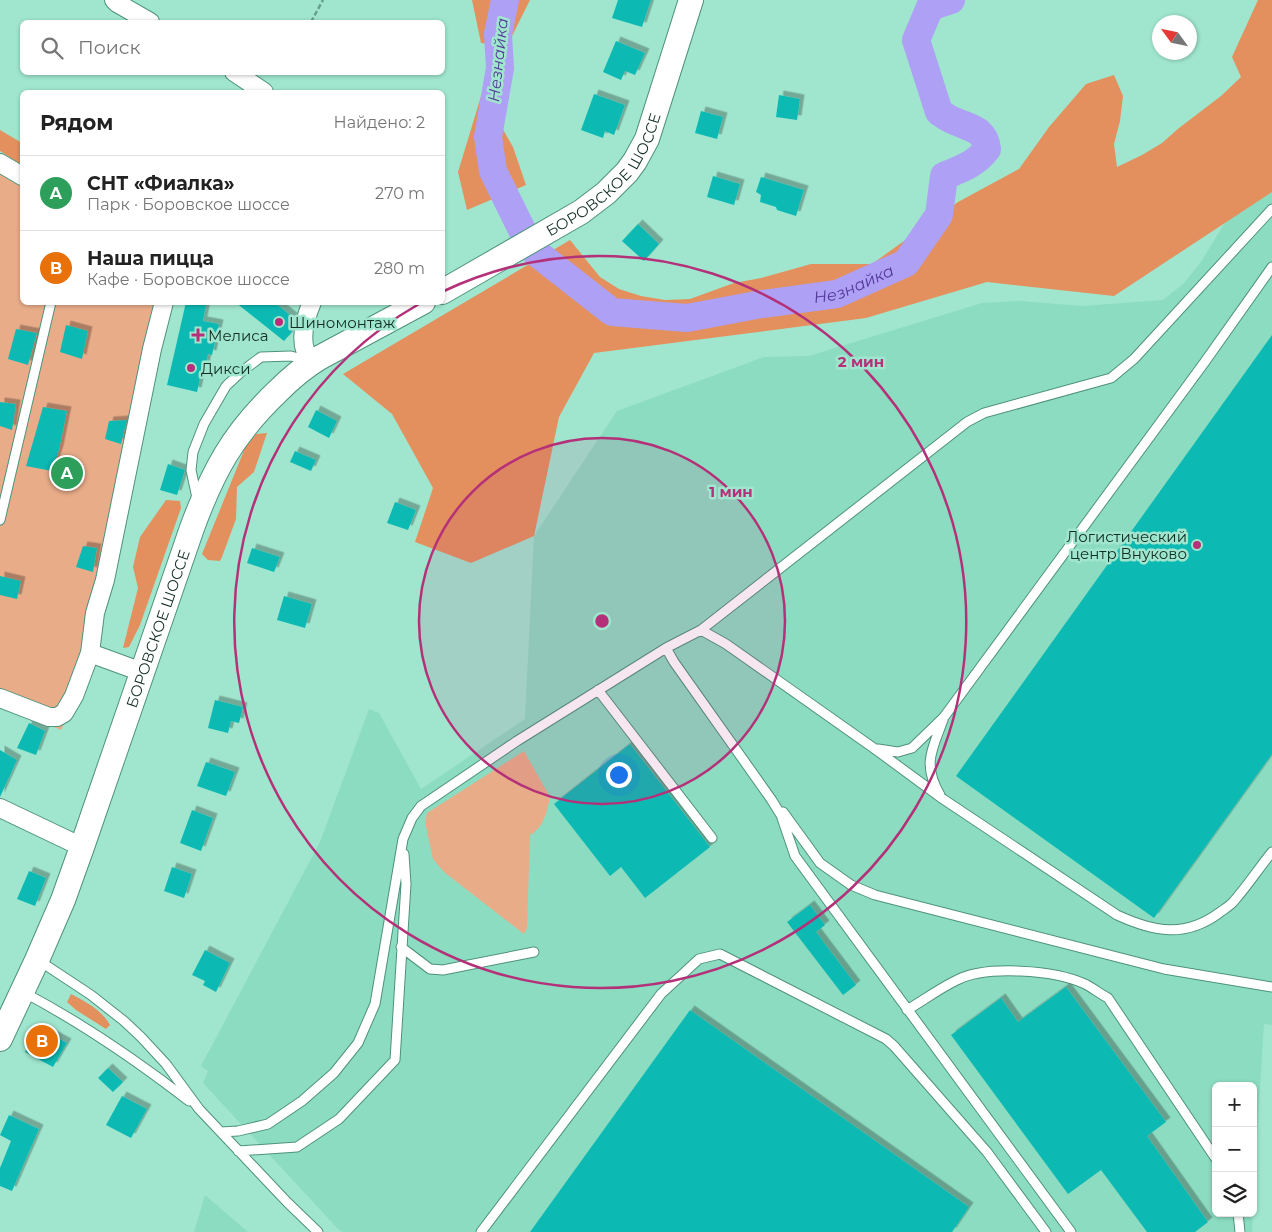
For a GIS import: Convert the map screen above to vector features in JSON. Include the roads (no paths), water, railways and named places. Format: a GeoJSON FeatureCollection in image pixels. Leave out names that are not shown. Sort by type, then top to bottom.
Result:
{"type":"FeatureCollection","features":[{"type":"Feature","properties":{"kind":"main road","name":"БОРОВСКОЕ ШОССЕ"},"geometry":{"type":"LineString","coordinates":[[445,290],[581,212],[611,188],[626,172],[638,156],[647,139],[691,0]]}},
{"type":"Feature","properties":{"kind":"main road","name":"БОРОВСКОЕ ШОССЕ"},"geometry":{"type":"LineString","coordinates":[[0,1039],[38,960],[82,847],[198,510],[220,464],[236,438],[263,406],[312,362],[417,305]]}},
{"type":"Feature","properties":{"kind":"street"},"geometry":{"type":"LineString","coordinates":[[114,0],[147,20]]}},
{"type":"Feature","properties":{"kind":"street"},"geometry":{"type":"LineString","coordinates":[[238,75],[261,90]]}},
{"type":"Feature","properties":{"kind":"street"},"geometry":{"type":"LineString","coordinates":[[0,163],[20,175]]}},
{"type":"Feature","properties":{"kind":"street"},"geometry":{"type":"LineString","coordinates":[[0,698],[50,717],[57,717],[64,713],[74,696],[90,653],[95,613],[105,580],[152,349],[163,305]]}},
{"type":"Feature","properties":{"kind":"street"},"geometry":{"type":"LineString","coordinates":[[311,305],[303,341],[306,356],[312,362]]}},
{"type":"Feature","properties":{"kind":"street"},"geometry":{"type":"LineString","coordinates":[[90,653],[142,672]]}},
{"type":"Feature","properties":{"kind":"street"},"geometry":{"type":"LineString","coordinates":[[0,808],[82,847]]}},
{"type":"Feature","properties":{"kind":"lane"},"geometry":{"type":"LineString","coordinates":[[221,1132],[238,1131],[268,1124],[302,1101],[334,1073],[358,1043],[375,1004],[403,839],[412,818],[422,806],[517,741],[666,648],[701,630],[966,422],[984,413],[1111,378],[1134,359],[1272,209]]}},
{"type":"Feature","properties":{"kind":"lane"},"geometry":{"type":"LineString","coordinates":[[875,749],[898,752],[912,748],[944,717],[1204,363],[1272,267]]}},
{"type":"Feature","properties":{"kind":"lane"},"geometry":{"type":"LineString","coordinates":[[0,520],[50,305]]}},
{"type":"Feature","properties":{"kind":"lane"},"geometry":{"type":"LineString","coordinates":[[198,510],[191,470],[193,452],[204,424],[226,386],[241,372],[261,358],[291,356],[312,362]]}},
{"type":"Feature","properties":{"kind":"lane"},"geometry":{"type":"LineString","coordinates":[[701,630],[726,644],[943,799],[1117,915],[1136,924],[1178,930],[1205,923],[1233,903],[1272,852]]}},
{"type":"Feature","properties":{"kind":"lane"},"geometry":{"type":"LineString","coordinates":[[666,648],[771,798],[820,863],[851,885],[875,895],[1164,968],[1271,987]]}},
{"type":"Feature","properties":{"kind":"lane"},"geometry":{"type":"LineString","coordinates":[[598,690],[712,838]]}},
{"type":"Feature","properties":{"kind":"lane"},"geometry":{"type":"LineString","coordinates":[[943,799],[933,780],[929,761],[944,717]]}},
{"type":"Feature","properties":{"kind":"lane"},"geometry":{"type":"LineString","coordinates":[[771,798],[781,815],[795,856],[1071,1232]]}},
{"type":"Feature","properties":{"kind":"lane"},"geometry":{"type":"LineString","coordinates":[[238,1151],[297,1147],[339,1119],[395,1060],[406,884],[403,839]]}},
{"type":"Feature","properties":{"kind":"lane"},"geometry":{"type":"LineString","coordinates":[[401,947],[430,969],[443,970],[534,952]]}},
{"type":"Feature","properties":{"kind":"lane"},"geometry":{"type":"LineString","coordinates":[[480,1232],[661,994],[699,958],[720,954],[886,1039],[987,1152],[1046,1232]]}},
{"type":"Feature","properties":{"kind":"lane"},"geometry":{"type":"LineString","coordinates":[[38,960],[75,983],[130,1026],[154,1050],[199,1109],[303,1219],[318,1232]]}},
{"type":"Feature","properties":{"kind":"lane"},"geometry":{"type":"LineString","coordinates":[[907,1010],[958,979],[979,973],[1015,971],[1048,974],[1084,984],[1108,998],[1212,1153]]}},
{"type":"Feature","properties":{"kind":"lane"},"geometry":{"type":"LineString","coordinates":[[23,992],[68,1016],[117,1048],[199,1109]]}},
{"type":"Feature","properties":{"kind":"lane"},"geometry":{"type":"LineString","coordinates":[[1238,1217],[1240,1232]]}},
{"type":"Feature","properties":{"kind":"waterway","name":"Незнайка"},"geometry":{"type":"LineString","coordinates":[[505,0],[498,34],[500,68],[488,137],[493,171],[523,232]]}},
{"type":"Feature","properties":{"kind":"waterway","name":"Незнайка"},"geometry":{"type":"LineString","coordinates":[[534,251],[612,312],[687,318],[762,304],[837,294],[906,263],[939,215],[944,176],[973,162],[987,149],[981,134],[939,112],[916,40],[930,7],[951,0]]}},
{"type":"Feature","properties":{"kind":"place","name":"Шиномонтаж"},"geometry":{"type":"Point","coordinates":[279,322]}},
{"type":"Feature","properties":{"kind":"place","name":"Мелиса"},"geometry":{"type":"Point","coordinates":[198,335]}},
{"type":"Feature","properties":{"kind":"place","name":"Дикси"},"geometry":{"type":"Point","coordinates":[191,368]}},
{"type":"Feature","properties":{"kind":"place","name":"СНТ «Фиалка»"},"geometry":{"type":"Point","coordinates":[67,473]}},
{"type":"Feature","properties":{"kind":"place","name":"Логистический центр Внуково"},"geometry":{"type":"Point","coordinates":[1197,545]}},
{"type":"Feature","properties":{"kind":"place","name":"Наша пицца"},"geometry":{"type":"Point","coordinates":[42,1041]}}]}
